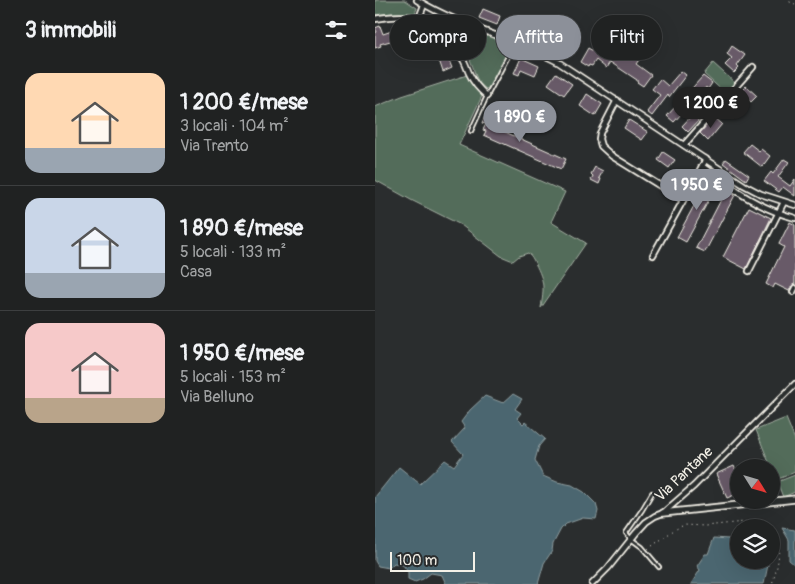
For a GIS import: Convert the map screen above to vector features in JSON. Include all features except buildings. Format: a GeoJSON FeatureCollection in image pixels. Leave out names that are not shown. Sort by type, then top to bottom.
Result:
{"type":"FeatureCollection","features":[{"type":"Feature","properties":{"kind":"street"},"geometry":{"type":"LineString","coordinates":[[417,0],[455,19],[496,35]]}},
{"type":"Feature","properties":{"kind":"street"},"geometry":{"type":"LineString","coordinates":[[420,15],[424,5]]}},
{"type":"Feature","properties":{"kind":"street"},"geometry":{"type":"LineString","coordinates":[[375,19],[390,17]]}},
{"type":"Feature","properties":{"kind":"street"},"geometry":{"type":"LineString","coordinates":[[463,60],[475,84],[487,96]]}},
{"type":"Feature","properties":{"kind":"street"},"geometry":{"type":"LineString","coordinates":[[555,60],[751,189],[795,205]]}},
{"type":"Feature","properties":{"kind":"street"},"geometry":{"type":"LineString","coordinates":[[683,145],[753,67]]}},
{"type":"Feature","properties":{"kind":"street"},"geometry":{"type":"LineString","coordinates":[[617,100],[600,133],[601,146],[612,156],[683,200]]}},
{"type":"Feature","properties":{"kind":"street"},"geometry":{"type":"LineString","coordinates":[[653,255],[706,159]]}},
{"type":"Feature","properties":{"kind":"street"},"geometry":{"type":"LineString","coordinates":[[702,166],[745,197],[779,214],[795,218]]}},
{"type":"Feature","properties":{"kind":"street"},"geometry":{"type":"LineString","coordinates":[[749,271],[784,202]]}},
{"type":"Feature","properties":{"kind":"street","name":"Via Pantane"},"geometry":{"type":"LineString","coordinates":[[592,584],[608,568],[646,522],[663,512],[694,486],[795,384]]}},
{"type":"Feature","properties":{"kind":"street"},"geometry":{"type":"LineString","coordinates":[[663,512],[795,499]]}},
{"type":"Feature","properties":{"kind":"lane"},"geometry":{"type":"LineString","coordinates":[[471,131],[506,60]]}},
{"type":"Feature","properties":{"kind":"lane"},"geometry":{"type":"LineString","coordinates":[[652,494],[626,533],[646,551],[659,567]]}},
{"type":"Feature","properties":{"kind":"path"},"geometry":{"type":"LineString","coordinates":[[785,0],[795,4]]}},
{"type":"Feature","properties":{"kind":"path"},"geometry":{"type":"LineString","coordinates":[[646,551],[674,530],[684,525],[705,526],[730,523]]}},
{"type":"Feature","properties":{"kind":"path"},"geometry":{"type":"LineString","coordinates":[[772,584],[777,569]]}},
{"type":"Feature","properties":{"kind":"green space"},"geometry":{"type":"Polygon","coordinates":[[[375,0],[405,0],[417,8],[415,13],[375,15],[375,0]]]}},
{"type":"Feature","properties":{"kind":"green space"},"geometry":{"type":"Polygon","coordinates":[[[486,34],[496,38],[496,60],[504,60],[490,87],[486,89],[476,77],[470,60],[486,60],[486,34]]]}},
{"type":"Feature","properties":{"kind":"green space"},"geometry":{"type":"Polygon","coordinates":[[[713,63],[735,83],[726,94],[704,74],[713,63]]]}},
{"type":"Feature","properties":{"kind":"green space"},"geometry":{"type":"Polygon","coordinates":[[[467,75],[482,96],[459,145],[565,192],[551,222],[586,243],[541,308],[542,280],[531,255],[528,253],[519,256],[513,261],[501,256],[461,225],[375,180],[375,107],[402,96],[467,75]]]}},
{"type":"Feature","properties":{"kind":"green space"},"geometry":{"type":"Polygon","coordinates":[[[786,418],[795,440],[795,472],[780,478],[780,459],[768,459],[756,430],[786,418]]]}},
{"type":"Feature","properties":{"kind":"green space"},"geometry":{"type":"Polygon","coordinates":[[[795,475],[795,492],[783,497],[780,490],[780,481],[795,475]]]}},
{"type":"Feature","properties":{"kind":"water"},"geometry":{"type":"Polygon","coordinates":[[[513,394],[522,399],[515,409],[521,413],[517,418],[523,424],[525,422],[545,439],[539,446],[535,460],[543,476],[557,482],[572,485],[584,492],[596,504],[598,511],[596,519],[583,518],[566,524],[561,529],[553,544],[552,551],[544,563],[538,584],[446,584],[442,575],[431,573],[415,582],[408,579],[408,572],[403,565],[394,563],[389,568],[378,566],[375,561],[375,497],[399,467],[420,484],[445,460],[454,466],[463,454],[452,442],[465,428],[461,422],[470,410],[485,396],[503,403],[513,394]]]}},
{"type":"Feature","properties":{"kind":"water"},"geometry":{"type":"Polygon","coordinates":[[[782,528],[795,530],[795,565],[789,560],[789,540],[782,528]]]}},
{"type":"Feature","properties":{"kind":"water"},"geometry":{"type":"Polygon","coordinates":[[[714,538],[730,539],[730,569],[767,569],[764,584],[691,584],[700,570],[697,566],[705,554],[708,554],[714,538]]]}}]}
